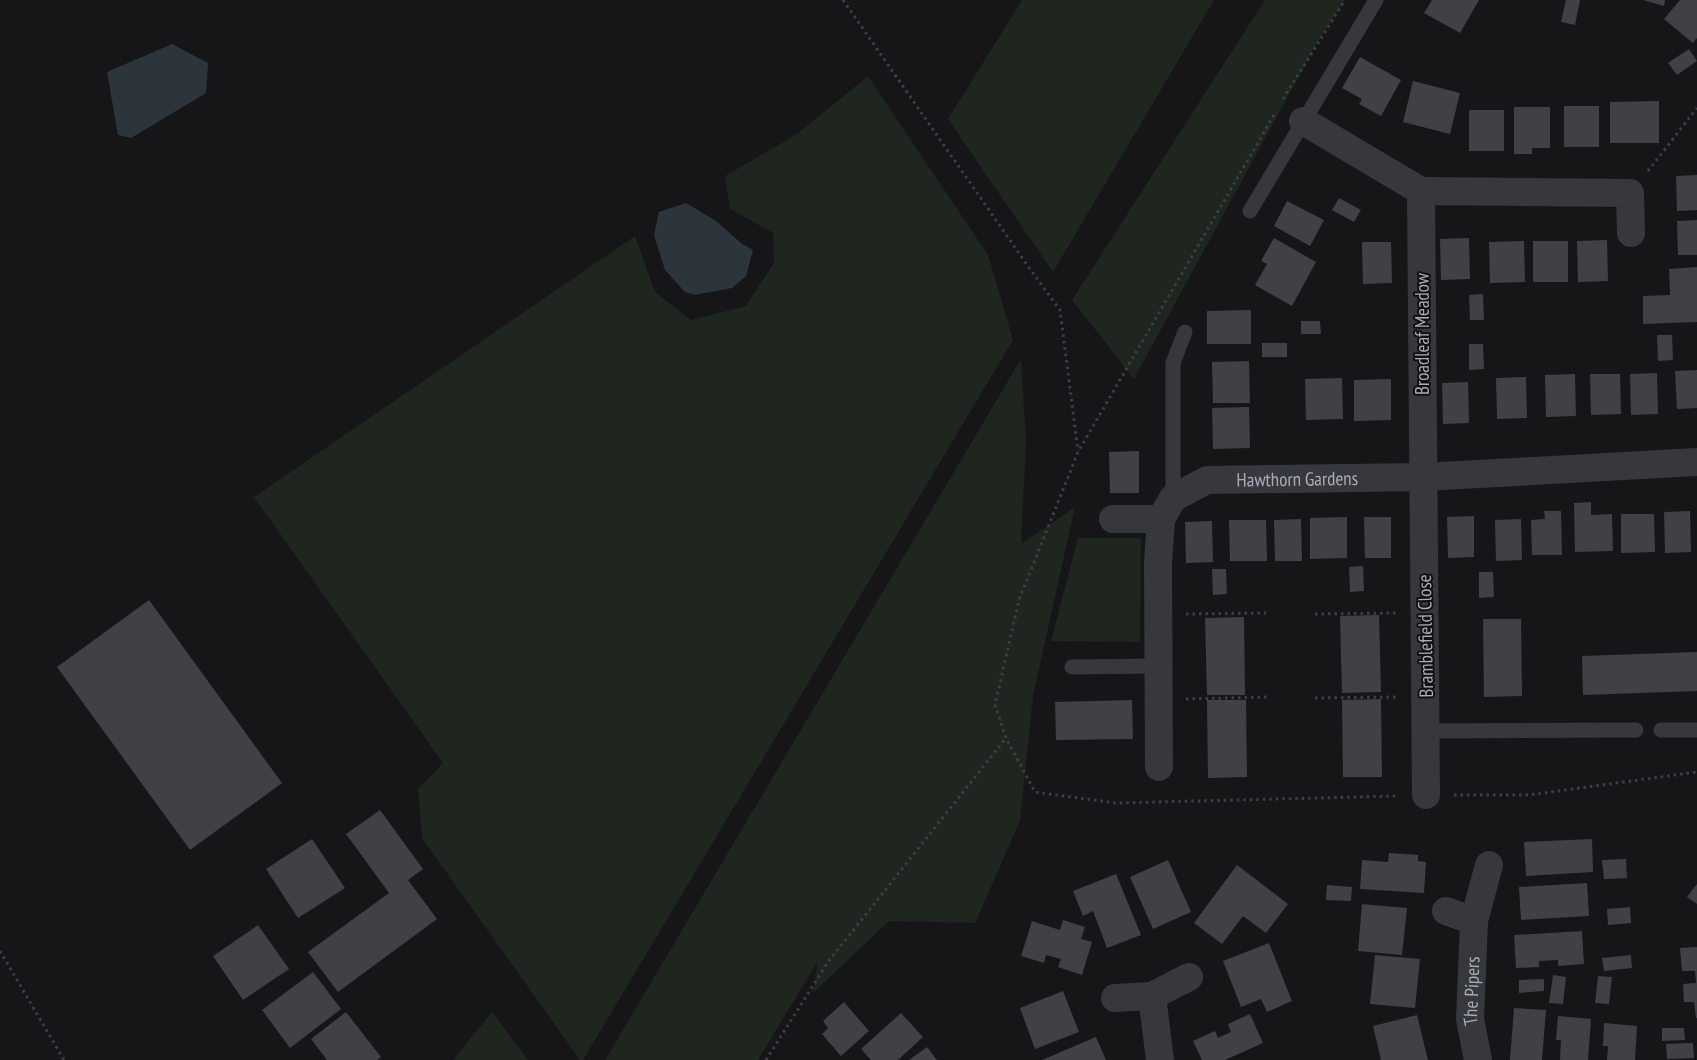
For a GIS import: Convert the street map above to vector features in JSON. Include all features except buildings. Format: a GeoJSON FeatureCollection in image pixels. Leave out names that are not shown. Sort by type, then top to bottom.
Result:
{"type":"FeatureCollection","features":[{"type":"Feature","properties":{"kind":"street"},"geometry":{"type":"LineString","coordinates":[[1303,121],[1421,191],[1630,193],[1631,233]]}},
{"type":"Feature","properties":{"kind":"street","name":"Broadleaf Meadow"},"geometry":{"type":"LineString","coordinates":[[1421,191],[1423,477]]}},
{"type":"Feature","properties":{"kind":"street","name":"Hawthorn Gardens"},"geometry":{"type":"LineString","coordinates":[[1167,509],[1207,480],[1423,477],[1697,462]]}},
{"type":"Feature","properties":{"kind":"street","name":"Bramblefield Close"},"geometry":{"type":"LineString","coordinates":[[1423,477],[1426,795]]}},
{"type":"Feature","properties":{"kind":"street"},"geometry":{"type":"LineString","coordinates":[[1113,519],[1167,509],[1158,614],[1159,767]]}},
{"type":"Feature","properties":{"kind":"street","name":"The Pipers"},"geometry":{"type":"LineString","coordinates":[[1478,1060],[1470,1019],[1474,921],[1489,865]]}},
{"type":"Feature","properties":{"kind":"street"},"geometry":{"type":"LineString","coordinates":[[1446,911],[1474,921]]}},
{"type":"Feature","properties":{"kind":"street"},"geometry":{"type":"LineString","coordinates":[[1115,998],[1152,996],[1189,977]]}},
{"type":"Feature","properties":{"kind":"street"},"geometry":{"type":"LineString","coordinates":[[1152,996],[1160,1060]]}},
{"type":"Feature","properties":{"kind":"lane"},"geometry":{"type":"LineString","coordinates":[[1250,211],[1376,0]]}},
{"type":"Feature","properties":{"kind":"lane"},"geometry":{"type":"LineString","coordinates":[[1167,509],[1173,363],[1185,332]]}},
{"type":"Feature","properties":{"kind":"lane"},"geometry":{"type":"LineString","coordinates":[[1072,667],[1158,666]]}},
{"type":"Feature","properties":{"kind":"lane"},"geometry":{"type":"LineString","coordinates":[[1426,731],[1636,730]]}},
{"type":"Feature","properties":{"kind":"lane"},"geometry":{"type":"LineString","coordinates":[[1661,730],[1697,730]]}},
{"type":"Feature","properties":{"kind":"path"},"geometry":{"type":"LineString","coordinates":[[843,0],[1030,270],[1060,310],[1078,452]]}},
{"type":"Feature","properties":{"kind":"path"},"geometry":{"type":"LineString","coordinates":[[1282,100],[1345,0]]}},
{"type":"Feature","properties":{"kind":"path"},"geometry":{"type":"LineString","coordinates":[[1277,108],[1078,452],[1019,600],[995,705],[1006,738],[1035,792],[1115,803],[1529,794],[1697,772]]}},
{"type":"Feature","properties":{"kind":"path"},"geometry":{"type":"LineString","coordinates":[[1630,193],[1697,108]]}},
{"type":"Feature","properties":{"kind":"path"},"geometry":{"type":"LineString","coordinates":[[1315,614],[1425,612]]}},
{"type":"Feature","properties":{"kind":"path"},"geometry":{"type":"LineString","coordinates":[[1158,614],[1266,613]]}},
{"type":"Feature","properties":{"kind":"path"},"geometry":{"type":"LineString","coordinates":[[1315,698],[1426,696]]}},
{"type":"Feature","properties":{"kind":"path"},"geometry":{"type":"LineString","coordinates":[[1158,699],[1268,698]]}},
{"type":"Feature","properties":{"kind":"path"},"geometry":{"type":"LineString","coordinates":[[766,1060],[828,962],[1006,738]]}},
{"type":"Feature","properties":{"kind":"path"},"geometry":{"type":"LineString","coordinates":[[0,951],[64,1060]]}},
{"type":"Feature","properties":{"kind":"shaded area"},"geometry":{"type":"Polygon","coordinates":[[[1022,0],[1214,0],[1053,272],[948,119],[1022,0]]]}},
{"type":"Feature","properties":{"kind":"shaded area"},"geometry":{"type":"Polygon","coordinates":[[[1265,0],[1345,0],[1318,41],[1134,379],[1072,300],[1265,0]]]}},
{"type":"Feature","properties":{"kind":"shaded area"},"geometry":{"type":"Polygon","coordinates":[[[172,44],[208,63],[206,93],[131,138],[118,135],[107,72],[172,44]]]}},
{"type":"Feature","properties":{"kind":"shaded area"},"geometry":{"type":"Polygon","coordinates":[[[868,76],[988,255],[1013,340],[583,1060],[580,1060],[422,838],[418,789],[443,763],[254,497],[635,236],[655,292],[691,320],[746,306],[774,263],[773,233],[730,209],[725,176],[797,134],[868,76]]]}},
{"type":"Feature","properties":{"kind":"shaded area"},"geometry":{"type":"Polygon","coordinates":[[[686,203],[716,221],[742,244],[753,250],[746,276],[732,288],[694,295],[685,292],[665,270],[654,235],[659,212],[686,203]]]}},
{"type":"Feature","properties":{"kind":"shaded area"},"geometry":{"type":"Polygon","coordinates":[[[1021,359],[1026,442],[1021,544],[1075,507],[1033,696],[1020,821],[975,923],[889,921],[813,993],[818,961],[758,1060],[605,1060],[1021,359]]]}},
{"type":"Feature","properties":{"kind":"shaded area"},"geometry":{"type":"Polygon","coordinates":[[[1078,538],[1141,538],[1140,642],[1051,641],[1078,538]]]}},
{"type":"Feature","properties":{"kind":"shaded area"},"geometry":{"type":"Polygon","coordinates":[[[492,1012],[528,1060],[453,1060],[492,1012]]]}}]}
